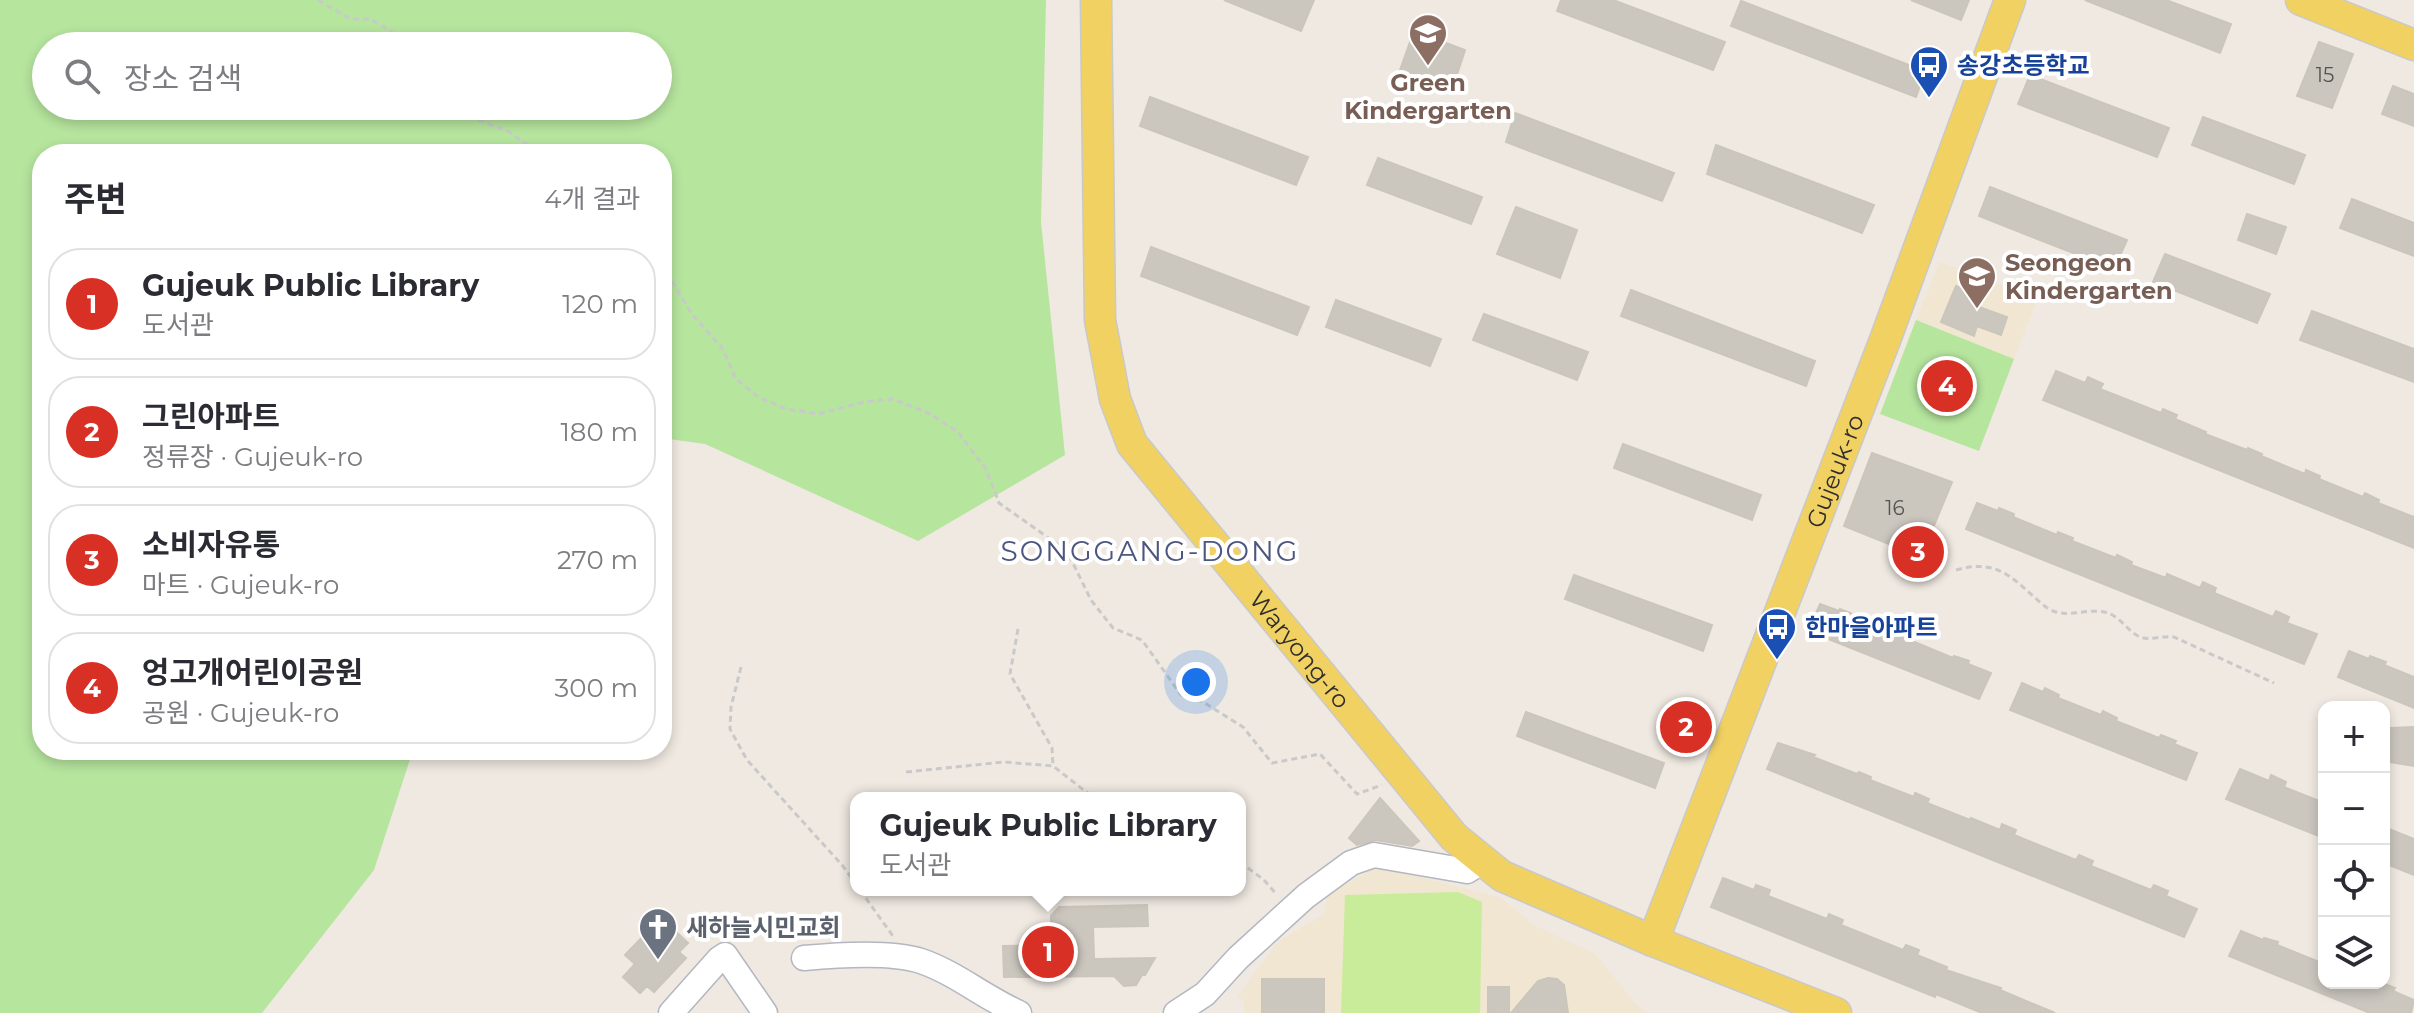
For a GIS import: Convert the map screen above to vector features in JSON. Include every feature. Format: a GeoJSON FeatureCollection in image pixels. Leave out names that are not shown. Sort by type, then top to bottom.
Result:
{"type":"FeatureCollection","features":[{"type":"Feature","properties":{"kind":"main road","name":"Waryong-ro"},"geometry":{"type":"LineString","coordinates":[[1096,0],[1100,320],[1115,399],[1132,444],[1454,837],[1483,861],[1502,876],[1653,941],[1836,1013]]}},
{"type":"Feature","properties":{"kind":"main road","name":"Gujeuk-ro"},"geometry":{"type":"LineString","coordinates":[[1653,941],[1885,340],[2010,0]]}},
{"type":"Feature","properties":{"kind":"main road"},"geometry":{"type":"LineString","coordinates":[[2301,0],[2414,45]]}},
{"type":"Feature","properties":{"kind":"street"},"geometry":{"type":"LineString","coordinates":[[1176,1013],[1208,1004],[1238,958],[1306,896],[1351,863],[1374,855],[1467,871],[1483,861]]}},
{"type":"Feature","properties":{"kind":"street"},"geometry":{"type":"LineString","coordinates":[[671,1013],[725,955],[765,1013]]}},
{"type":"Feature","properties":{"kind":"street"},"geometry":{"type":"LineString","coordinates":[[804,958],[833,955],[919,960],[961,979],[1019,1013]]}},
{"type":"Feature","properties":{"kind":"path"},"geometry":{"type":"LineString","coordinates":[[318,0],[351,19],[371,19],[392,32]]}},
{"type":"Feature","properties":{"kind":"path"},"geometry":{"type":"LineString","coordinates":[[479,120],[508,131],[526,144]]}},
{"type":"Feature","properties":{"kind":"path"},"geometry":{"type":"LineString","coordinates":[[672,281],[691,313],[722,348],[736,379],[758,397],[786,409],[818,414],[864,402],[893,399],[928,413],[957,431],[986,469],[999,503],[1067,551],[1091,600],[1113,628],[1142,640],[1181,695],[1203,702],[1243,727],[1272,763],[1320,754],[1357,794],[1385,784],[1412,785]]}},
{"type":"Feature","properties":{"kind":"path"},"geometry":{"type":"LineString","coordinates":[[1956,570],[1972,565],[1991,567],[2010,574],[2052,610],[2110,614],[2138,636],[2148,639],[2164,635],[2174,637],[2274,683]]}},
{"type":"Feature","properties":{"kind":"path"},"geometry":{"type":"LineString","coordinates":[[1018,629],[1010,674],[1052,748],[1053,766]]}},
{"type":"Feature","properties":{"kind":"path"},"geometry":{"type":"LineString","coordinates":[[741,667],[731,707],[730,729],[735,739],[747,760],[850,876]]}},
{"type":"Feature","properties":{"kind":"path"},"geometry":{"type":"LineString","coordinates":[[906,772],[1004,762],[1053,766],[1086,792]]}},
{"type":"Feature","properties":{"kind":"path"},"geometry":{"type":"LineString","coordinates":[[1246,866],[1264,880],[1290,910]]}},
{"type":"Feature","properties":{"kind":"path"},"geometry":{"type":"LineString","coordinates":[[864,896],[909,959]]}},
{"type":"Feature","properties":{"kind":"shaded area","name":"Seongeon Kindergarten"},"geometry":{"type":"Polygon","coordinates":[[[1940,262],[2037,299],[2014,359],[1916,320],[1940,262]]]}},
{"type":"Feature","properties":{"kind":"shaded area"},"geometry":{"type":"Polygon","coordinates":[[[1378,866],[1501,898],[1535,926],[1595,954],[1634,1002],[1647,1013],[1244,1013],[1244,1000],[1237,998],[1278,941],[1324,915],[1327,895],[1378,866]]]}},
{"type":"Feature","properties":{"kind":"green space"},"geometry":{"type":"Polygon","coordinates":[[[0,0],[1046,0],[1041,222],[1065,455],[918,541],[705,444],[672,439],[672,144],[32,144],[32,760],[410,760],[374,870],[262,1013],[0,1013],[0,0]]]}},
{"type":"Feature","properties":{"kind":"green space"},"geometry":{"type":"Polygon","coordinates":[[[1916,320],[2014,359],[1979,451],[1880,414],[1916,320]]]}},
{"type":"Feature","properties":{"kind":"green space"},"geometry":{"type":"Polygon","coordinates":[[[1458,892],[1482,902],[1480,1013],[1341,1013],[1345,895],[1458,892]]]}},
{"type":"Feature","properties":{"kind":"building"},"geometry":{"type":"Polygon","coordinates":[[[1224,0],[1314,0],[1301,31],[1224,0]]]}},
{"type":"Feature","properties":{"kind":"building"},"geometry":{"type":"Polygon","coordinates":[[[1561,0],[1613,0],[1725,42],[1713,70],[1557,11],[1561,0]]]}},
{"type":"Feature","properties":{"kind":"building"},"geometry":{"type":"Polygon","coordinates":[[[1911,0],[1969,0],[1961,20],[1911,0]]]}},
{"type":"Feature","properties":{"kind":"building"},"geometry":{"type":"Polygon","coordinates":[[[2085,0],[2166,0],[2231,24],[2220,53],[2085,0]]]}},
{"type":"Feature","properties":{"kind":"building"},"geometry":{"type":"Polygon","coordinates":[[[1741,1],[1925,71],[1916,97],[1731,26],[1741,1]]]}},
{"type":"Feature","properties":{"kind":"building"},"geometry":{"type":"Polygon","coordinates":[[[1414,31],[1465,50],[1451,93],[1399,73],[1414,31]]]}},
{"type":"Feature","properties":{"kind":"building"},"geometry":{"type":"Polygon","coordinates":[[[2319,42],[2353,54],[2332,108],[2297,96],[2319,42]]]}},
{"type":"Feature","properties":{"kind":"building"},"geometry":{"type":"Polygon","coordinates":[[[2030,75],[2169,128],[2157,157],[2018,104],[2030,75]]]}},
{"type":"Feature","properties":{"kind":"building"},"geometry":{"type":"Polygon","coordinates":[[[2393,86],[2414,94],[2414,126],[2382,114],[2393,86]]]}},
{"type":"Feature","properties":{"kind":"building"},"geometry":{"type":"Polygon","coordinates":[[[1150,97],[1308,157],[1296,185],[1140,126],[1150,97]]]}},
{"type":"Feature","properties":{"kind":"building"},"geometry":{"type":"Polygon","coordinates":[[[1515,113],[1674,173],[1662,201],[1506,142],[1515,113]]]}},
{"type":"Feature","properties":{"kind":"building"},"geometry":{"type":"Polygon","coordinates":[[[2203,117],[2305,155],[2294,184],[2192,145],[2203,117]]]}},
{"type":"Feature","properties":{"kind":"building"},"geometry":{"type":"Polygon","coordinates":[[[1716,145],[1874,205],[1862,233],[1707,174],[1716,145]]]}},
{"type":"Feature","properties":{"kind":"building"},"geometry":{"type":"Polygon","coordinates":[[[1378,158],[1482,197],[1471,224],[1367,185],[1378,158]]]}},
{"type":"Feature","properties":{"kind":"building"},"geometry":{"type":"Polygon","coordinates":[[[1990,187],[2127,240],[2114,269],[1979,216],[1990,187]]]}},
{"type":"Feature","properties":{"kind":"building"},"geometry":{"type":"Polygon","coordinates":[[[2352,199],[2414,223],[2414,256],[2340,228],[2352,199]]]}},
{"type":"Feature","properties":{"kind":"building"},"geometry":{"type":"Polygon","coordinates":[[[1516,207],[1577,230],[1560,278],[1497,254],[1516,207]]]}},
{"type":"Feature","properties":{"kind":"building"},"geometry":{"type":"Polygon","coordinates":[[[2247,214],[2286,227],[2276,254],[2238,240],[2247,214]]]}},
{"type":"Feature","properties":{"kind":"building"},"geometry":{"type":"Polygon","coordinates":[[[1151,247],[1309,307],[1297,335],[1141,276],[1151,247]]]}},
{"type":"Feature","properties":{"kind":"building"},"geometry":{"type":"Polygon","coordinates":[[[2165,254],[2270,294],[2257,323],[2153,282],[2165,254]]]}},
{"type":"Feature","properties":{"kind":"building"},"geometry":{"type":"Polygon","coordinates":[[[1956,286],[1983,297],[1979,307],[2007,317],[2001,335],[1977,326],[1974,336],[1941,322],[1956,286]]]}},
{"type":"Feature","properties":{"kind":"building"},"geometry":{"type":"Polygon","coordinates":[[[1631,290],[1815,361],[1806,386],[1621,316],[1631,290]]]}},
{"type":"Feature","properties":{"kind":"building"},"geometry":{"type":"Polygon","coordinates":[[[1336,300],[1441,339],[1430,366],[1326,327],[1336,300]]]}},
{"type":"Feature","properties":{"kind":"building"},"geometry":{"type":"Polygon","coordinates":[[[2312,311],[2414,349],[2414,382],[2300,340],[2312,311]]]}},
{"type":"Feature","properties":{"kind":"building"},"geometry":{"type":"Polygon","coordinates":[[[1484,314],[1588,352],[1577,380],[1473,340],[1484,314]]]}},
{"type":"Feature","properties":{"kind":"building"},"geometry":{"type":"Polygon","coordinates":[[[2056,371],[2085,383],[2088,377],[2103,384],[2100,389],[2161,413],[2163,409],[2177,415],[2175,419],[2205,434],[2248,448],[2305,474],[2306,470],[2320,476],[2319,479],[2363,497],[2365,493],[2379,500],[2378,503],[2414,517],[2414,548],[2043,400],[2056,371]]]}},
{"type":"Feature","properties":{"kind":"building"},"geometry":{"type":"Polygon","coordinates":[[[1623,444],[1761,495],[1752,520],[1614,468],[1623,444]]]}},
{"type":"Feature","properties":{"kind":"building"},"geometry":{"type":"Polygon","coordinates":[[[1872,453],[1952,482],[1921,557],[1844,526],[1872,453]]]}},
{"type":"Feature","properties":{"kind":"building"},"geometry":{"type":"Polygon","coordinates":[[[1977,503],[1998,511],[1999,508],[2014,514],[2013,517],[2057,535],[2058,532],[2073,538],[2072,541],[2116,558],[2117,555],[2132,562],[2131,565],[2166,578],[2167,574],[2200,588],[2203,582],[2216,588],[2214,593],[2273,617],[2276,611],[2289,617],[2287,623],[2317,634],[2304,664],[1966,529],[1977,503]]]}},
{"type":"Feature","properties":{"kind":"building"},"geometry":{"type":"Polygon","coordinates":[[[1574,575],[1712,625],[1703,651],[1565,599],[1574,575]]]}},
{"type":"Feature","properties":{"kind":"building"},"geometry":{"type":"Polygon","coordinates":[[[1820,604],[1855,615],[1953,658],[1969,661],[1968,664],[1991,673],[1979,699],[1808,631],[1820,604]]]}},
{"type":"Feature","properties":{"kind":"building"},"geometry":{"type":"Polygon","coordinates":[[[2349,651],[2386,662],[2384,665],[2414,677],[2414,708],[2338,677],[2349,651]]]}},
{"type":"Feature","properties":{"kind":"building"},"geometry":{"type":"Polygon","coordinates":[[[2022,683],[2043,692],[2045,688],[2059,695],[2058,698],[2101,715],[2103,711],[2117,718],[2116,721],[2159,738],[2161,735],[2197,753],[2186,780],[2010,710],[2022,683]]]}},
{"type":"Feature","properties":{"kind":"building"},"geometry":{"type":"Polygon","coordinates":[[[1526,712],[1664,763],[1655,788],[1517,736],[1526,712]]]}},
{"type":"Feature","properties":{"kind":"building"},"geometry":{"type":"Polygon","coordinates":[[[2414,727],[2414,766],[2390,762],[2390,728],[2414,727]]]}},
{"type":"Feature","properties":{"kind":"building"},"geometry":{"type":"Polygon","coordinates":[[[1778,743],[1857,774],[1859,772],[1871,777],[1870,780],[1914,797],[1915,793],[1929,799],[1927,803],[1970,820],[2000,830],[2002,824],[2016,830],[2014,835],[2076,860],[2079,855],[2093,861],[2091,866],[2151,890],[2154,885],[2168,891],[2166,896],[2197,909],[2184,937],[1767,769],[1778,743]]]}},
{"type":"Feature","properties":{"kind":"building"},"geometry":{"type":"Polygon","coordinates":[[[2240,769],[2269,781],[2271,775],[2286,782],[2284,787],[2318,801],[2318,836],[2226,799],[2240,769]]]}},
{"type":"Feature","properties":{"kind":"building"},"geometry":{"type":"Polygon","coordinates":[[[1380,798],[1419,841],[1412,846],[1376,840],[1357,845],[1349,838],[1380,798]]]}},
{"type":"Feature","properties":{"kind":"building"},"geometry":{"type":"Polygon","coordinates":[[[2390,829],[2414,839],[2414,875],[2390,865],[2390,829]]]}},
{"type":"Feature","properties":{"kind":"building"},"geometry":{"type":"Polygon","coordinates":[[[1723,878],[1754,890],[1756,885],[1770,890],[1768,896],[1827,919],[1829,914],[1843,920],[1841,925],[1903,950],[1906,945],[1919,950],[1917,955],[1947,967],[1946,970],[2001,988],[2055,1013],[1982,1013],[1711,907],[1723,878]]]}},
{"type":"Feature","properties":{"kind":"building"},"geometry":{"type":"Polygon","coordinates":[[[1147,905],[1148,926],[1093,927],[1094,959],[1155,958],[1136,985],[1124,986],[1114,976],[1004,977],[1003,946],[1051,945],[1051,916],[1059,907],[1147,905]]]}},
{"type":"Feature","properties":{"kind":"building","name":"새하늘시민교회"},"geometry":{"type":"Polygon","coordinates":[[[654,925],[666,936],[673,929],[688,943],[679,952],[686,958],[654,992],[647,986],[640,993],[623,977],[635,964],[625,955],[654,925]]]}},
{"type":"Feature","properties":{"kind":"building"},"geometry":{"type":"Polygon","coordinates":[[[2241,931],[2278,942],[2277,945],[2318,962],[2318,989],[2390,989],[2390,986],[2395,988],[2393,991],[2414,1000],[2411,1013],[2370,1013],[2229,956],[2241,931]]]}},
{"type":"Feature","properties":{"kind":"building"},"geometry":{"type":"Polygon","coordinates":[[[1262,979],[1324,979],[1324,1013],[1262,1013],[1262,979]]]}},
{"type":"Feature","properties":{"kind":"building"},"geometry":{"type":"Polygon","coordinates":[[[1557,979],[1564,985],[1568,1013],[1511,1013],[1538,981],[1557,979]]]}},
{"type":"Feature","properties":{"kind":"building"},"geometry":{"type":"Polygon","coordinates":[[[1488,987],[1509,987],[1509,1013],[1488,1013],[1488,987]]]}},
{"type":"Feature","properties":{"kind":"place","name":"Green Kindergarten"},"geometry":{"type":"Point","coordinates":[1428,67]}},
{"type":"Feature","properties":{"kind":"place","name":"송강초등학교"},"geometry":{"type":"Point","coordinates":[1929,99]}},
{"type":"Feature","properties":{"kind":"place","name":"Seongeon Kindergarten"},"geometry":{"type":"Point","coordinates":[1977,310]}},
{"type":"Feature","properties":{"kind":"place","name":"엉고개어린이공원"},"geometry":{"type":"Point","coordinates":[1947,386]}},
{"type":"Feature","properties":{"kind":"place","name":"소비자유통"},"geometry":{"type":"Point","coordinates":[1918,552]}},
{"type":"Feature","properties":{"kind":"place","name":"한마을아파트"},"geometry":{"type":"Point","coordinates":[1777,661]}},
{"type":"Feature","properties":{"kind":"place","name":"그린아파트"},"geometry":{"type":"Point","coordinates":[1686,727]}},
{"type":"Feature","properties":{"kind":"place","name":"Gujeuk Public Library"},"geometry":{"type":"Point","coordinates":[1048,952]}},
{"type":"Feature","properties":{"kind":"place","name":"새하늘시민교회"},"geometry":{"type":"Point","coordinates":[658,961]}},
{"type":"Feature","properties":{"kind":"district","name":"SONGGANG-DONG"},"geometry":{"type":"Point","coordinates":[1150,551]}}]}
